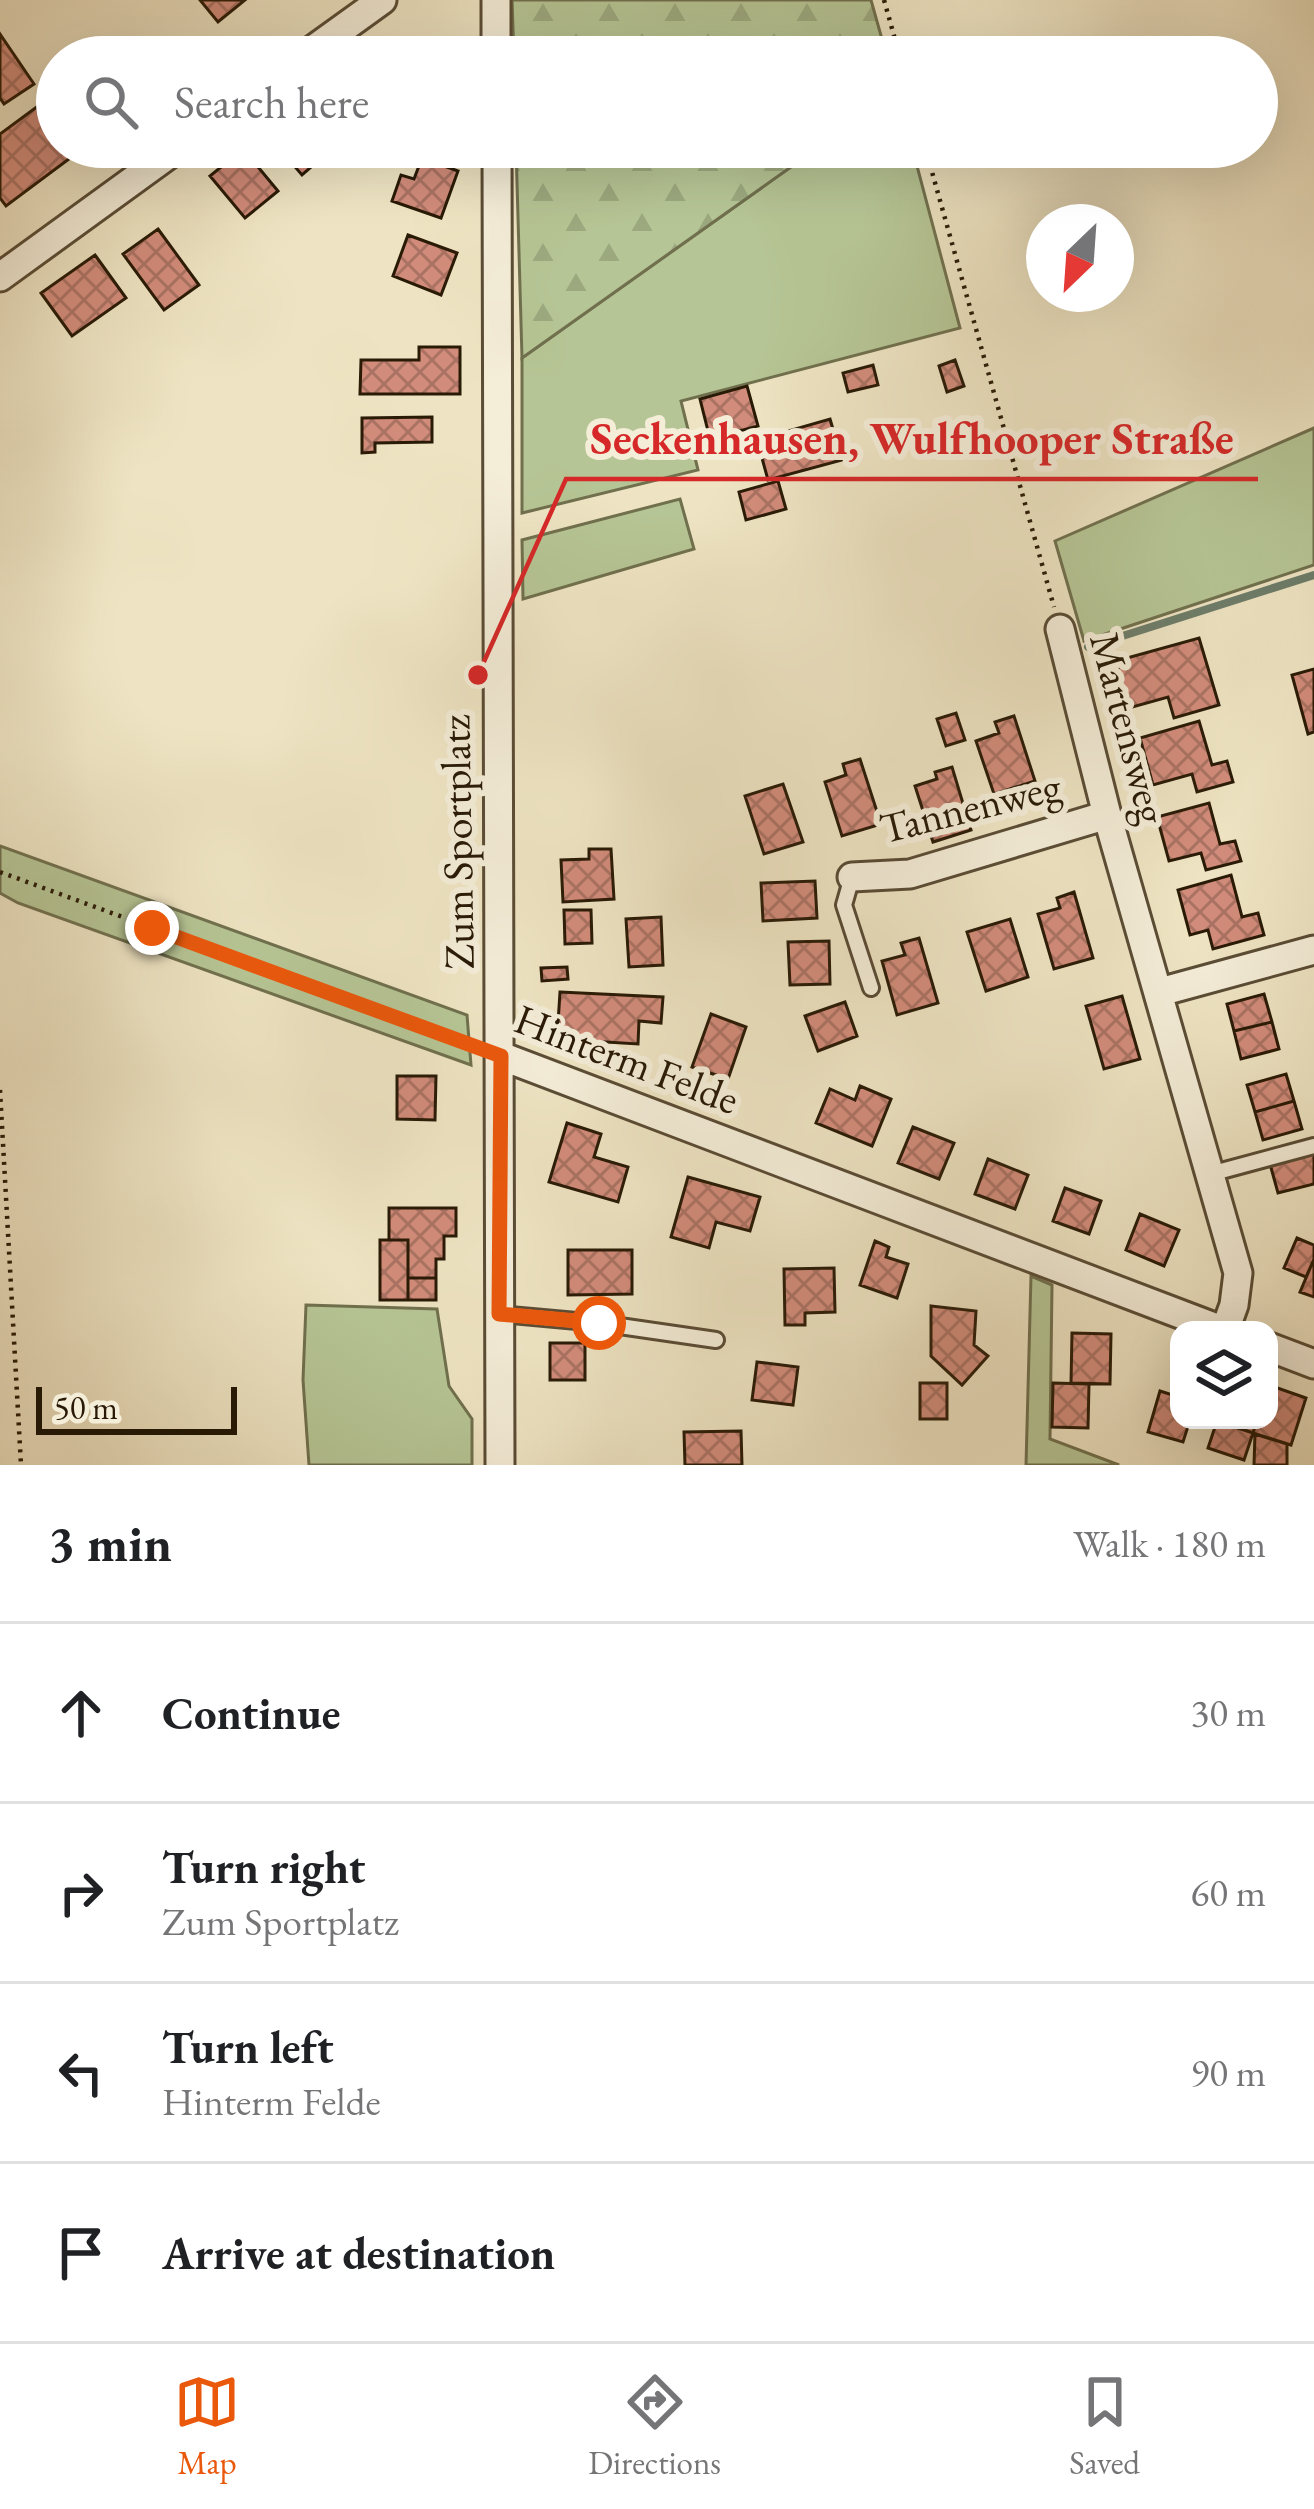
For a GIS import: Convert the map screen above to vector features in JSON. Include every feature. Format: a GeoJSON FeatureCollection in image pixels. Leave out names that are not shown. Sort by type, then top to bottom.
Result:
{"type":"FeatureCollection","features":[{"type":"Feature","properties":{"kind":"street"},"geometry":{"type":"LineString","coordinates":[[332,36],[382,0]]}},
{"type":"Feature","properties":{"kind":"street"},"geometry":{"type":"LineString","coordinates":[[496,0],[496,36]]}},
{"type":"Feature","properties":{"kind":"street"},"geometry":{"type":"LineString","coordinates":[[0,278],[150,168]]}},
{"type":"Feature","properties":{"kind":"street","name":"Zum Sportplatz"},"geometry":{"type":"LineString","coordinates":[[497,168],[500,1465]]}},
{"type":"Feature","properties":{"kind":"street","name":"Martensweg"},"geometry":{"type":"LineString","coordinates":[[1060,629],[1107,815],[1238,1273],[1228,1321]]}},
{"type":"Feature","properties":{"kind":"street","name":"Tannenweg"},"geometry":{"type":"LineString","coordinates":[[852,877],[910,874],[1107,815]]}},
{"type":"Feature","properties":{"kind":"street"},"geometry":{"type":"LineString","coordinates":[[1160,992],[1314,950]]}},
{"type":"Feature","properties":{"kind":"street","name":"Hinterm Felde"},"geometry":{"type":"LineString","coordinates":[[501,1056],[1200,1321]]}},
{"type":"Feature","properties":{"kind":"street"},"geometry":{"type":"LineString","coordinates":[[1278,1350],[1314,1364]]}},
{"type":"Feature","properties":{"kind":"lane"},"geometry":{"type":"LineString","coordinates":[[852,877],[844,905],[871,988]]}},
{"type":"Feature","properties":{"kind":"lane"},"geometry":{"type":"LineString","coordinates":[[1210,1174],[1314,1146]]}},
{"type":"Feature","properties":{"kind":"lane"},"geometry":{"type":"LineString","coordinates":[[499,1314],[716,1340]]}},
{"type":"Feature","properties":{"kind":"path"},"geometry":{"type":"LineString","coordinates":[[884,0],[894,36]]}},
{"type":"Feature","properties":{"kind":"path","name":"Martensweg"},"geometry":{"type":"LineString","coordinates":[[931,168],[1060,629]]}},
{"type":"Feature","properties":{"kind":"path","name":"Hinterm Felde"},"geometry":{"type":"LineString","coordinates":[[0,872],[501,1056]]}},
{"type":"Feature","properties":{"kind":"path"},"geometry":{"type":"LineString","coordinates":[[0,1090],[21,1465]]}},
{"type":"Feature","properties":{"kind":"green space"},"geometry":{"type":"Polygon","coordinates":[[[512,0],[871,0],[881,36],[513,36],[512,0]]]}},
{"type":"Feature","properties":{"kind":"green space"},"geometry":{"type":"Polygon","coordinates":[[[517,168],[789,168],[522,358],[517,168]]]}},
{"type":"Feature","properties":{"kind":"green space"},"geometry":{"type":"Polygon","coordinates":[[[789,168],[918,168],[960,328],[681,401],[698,470],[522,513],[522,358],[789,168]]]}},
{"type":"Feature","properties":{"kind":"green space"},"geometry":{"type":"Polygon","coordinates":[[[1314,428],[1314,565],[1084,641],[1055,541],[1314,428]]]}},
{"type":"Feature","properties":{"kind":"green space"},"geometry":{"type":"Polygon","coordinates":[[[680,499],[694,549],[523,599],[522,540],[680,499]]]}},
{"type":"Feature","properties":{"kind":"green space"},"geometry":{"type":"Polygon","coordinates":[[[0,846],[467,1015],[471,1065],[18,903],[0,893],[0,846]]]}},
{"type":"Feature","properties":{"kind":"green space"},"geometry":{"type":"Polygon","coordinates":[[[1031,1276],[1052,1285],[1050,1439],[1119,1465],[1026,1465],[1031,1276]]]}},
{"type":"Feature","properties":{"kind":"green space"},"geometry":{"type":"Polygon","coordinates":[[[306,1305],[437,1309],[449,1386],[472,1419],[472,1465],[309,1465],[303,1380],[306,1305]]]}},
{"type":"Feature","properties":{"kind":"building"},"geometry":{"type":"Polygon","coordinates":[[[200,0],[245,0],[218,22],[200,0]]]}},
{"type":"Feature","properties":{"kind":"building"},"geometry":{"type":"Polygon","coordinates":[[[0,34],[34,84],[4,104],[0,98],[0,34]]]}},
{"type":"Feature","properties":{"kind":"building"},"geometry":{"type":"Polygon","coordinates":[[[36,107],[36,168],[57,168],[6,206],[0,198],[0,134],[36,107]]]}},
{"type":"Feature","properties":{"kind":"building"},"geometry":{"type":"Polygon","coordinates":[[[220,168],[259,168],[278,191],[245,218],[210,176],[220,168]]]}},
{"type":"Feature","properties":{"kind":"building"},"geometry":{"type":"Polygon","coordinates":[[[418,168],[458,171],[441,218],[392,201],[401,175],[414,179],[418,168]]]}},
{"type":"Feature","properties":{"kind":"building"},"geometry":{"type":"Polygon","coordinates":[[[158,229],[199,285],[164,310],[123,254],[158,229]]]}},
{"type":"Feature","properties":{"kind":"building"},"geometry":{"type":"Polygon","coordinates":[[[408,235],[457,253],[441,295],[393,276],[408,235]]]}},
{"type":"Feature","properties":{"kind":"building"},"geometry":{"type":"Polygon","coordinates":[[[95,255],[126,298],[72,336],[41,293],[95,255]]]}},
{"type":"Feature","properties":{"kind":"building"},"geometry":{"type":"Polygon","coordinates":[[[419,347],[460,347],[460,394],[360,394],[361,360],[419,360],[419,347]]]}},
{"type":"Feature","properties":{"kind":"building"},"geometry":{"type":"Polygon","coordinates":[[[955,360],[964,386],[947,392],[939,366],[955,360]]]}},
{"type":"Feature","properties":{"kind":"building"},"geometry":{"type":"Polygon","coordinates":[[[873,365],[878,385],[848,392],[843,373],[873,365]]]}},
{"type":"Feature","properties":{"kind":"building"},"geometry":{"type":"Polygon","coordinates":[[[747,386],[758,426],[710,439],[700,399],[747,386]]]}},
{"type":"Feature","properties":{"kind":"building"},"geometry":{"type":"Polygon","coordinates":[[[432,417],[432,442],[375,443],[375,452],[362,453],[362,418],[432,417]]]}},
{"type":"Feature","properties":{"kind":"building"},"geometry":{"type":"Polygon","coordinates":[[[830,419],[842,460],[768,480],[757,440],[830,419]]]}},
{"type":"Feature","properties":{"kind":"building"},"geometry":{"type":"Polygon","coordinates":[[[778,481],[786,509],[746,520],[739,492],[778,481]]]}},
{"type":"Feature","properties":{"kind":"building"},"geometry":{"type":"Polygon","coordinates":[[[1199,638],[1219,705],[1174,718],[1168,697],[1129,708],[1116,661],[1199,638]]]}},
{"type":"Feature","properties":{"kind":"building"},"geometry":{"type":"Polygon","coordinates":[[[1314,669],[1314,732],[1308,734],[1292,675],[1314,669]]]}},
{"type":"Feature","properties":{"kind":"building"},"geometry":{"type":"Polygon","coordinates":[[[956,713],[965,740],[946,746],[937,719],[956,713]]]}},
{"type":"Feature","properties":{"kind":"building"},"geometry":{"type":"Polygon","coordinates":[[[1014,716],[1035,781],[994,794],[976,741],[999,733],[995,722],[1014,716]]]}},
{"type":"Feature","properties":{"kind":"building"},"geometry":{"type":"Polygon","coordinates":[[[1199,721],[1212,765],[1227,761],[1233,782],[1197,792],[1192,774],[1153,785],[1140,738],[1199,721]]]}},
{"type":"Feature","properties":{"kind":"building"},"geometry":{"type":"Polygon","coordinates":[[[860,759],[881,824],[842,836],[825,782],[846,775],[843,764],[860,759]]]}},
{"type":"Feature","properties":{"kind":"building"},"geometry":{"type":"Polygon","coordinates":[[[952,767],[971,830],[933,842],[915,786],[937,779],[935,772],[952,767]]]}},
{"type":"Feature","properties":{"kind":"building"},"geometry":{"type":"Polygon","coordinates":[[[783,784],[803,842],[764,854],[745,796],[783,784]]]}},
{"type":"Feature","properties":{"kind":"building"},"geometry":{"type":"Polygon","coordinates":[[[1209,803],[1220,844],[1235,841],[1241,861],[1206,870],[1201,853],[1169,861],[1157,817],[1209,803]]]}},
{"type":"Feature","properties":{"kind":"building"},"geometry":{"type":"Polygon","coordinates":[[[589,849],[611,849],[614,899],[563,902],[561,860],[589,859],[589,849]]]}},
{"type":"Feature","properties":{"kind":"building"},"geometry":{"type":"Polygon","coordinates":[[[1231,875],[1242,917],[1258,913],[1264,935],[1213,949],[1208,930],[1190,935],[1178,890],[1231,875]]]}},
{"type":"Feature","properties":{"kind":"building"},"geometry":{"type":"Polygon","coordinates":[[[815,881],[817,918],[763,921],[761,883],[815,881]]]}},
{"type":"Feature","properties":{"kind":"building"},"geometry":{"type":"Polygon","coordinates":[[[1074,892],[1093,958],[1054,969],[1038,914],[1060,908],[1057,898],[1074,892]]]}},
{"type":"Feature","properties":{"kind":"building"},"geometry":{"type":"Polygon","coordinates":[[[564,910],[591,910],[592,943],[565,944],[564,910]]]}},
{"type":"Feature","properties":{"kind":"building"},"geometry":{"type":"Polygon","coordinates":[[[661,917],[663,965],[629,967],[626,919],[661,917]]]}},
{"type":"Feature","properties":{"kind":"building"},"geometry":{"type":"Polygon","coordinates":[[[1010,919],[1028,977],[986,991],[967,932],[1010,919]]]}},
{"type":"Feature","properties":{"kind":"building"},"geometry":{"type":"Polygon","coordinates":[[[919,938],[938,1003],[897,1015],[882,961],[905,955],[901,943],[919,938]]]}},
{"type":"Feature","properties":{"kind":"building"},"geometry":{"type":"Polygon","coordinates":[[[829,941],[830,984],[790,985],[788,942],[829,941]]]}},
{"type":"Feature","properties":{"kind":"building"},"geometry":{"type":"Polygon","coordinates":[[[567,967],[568,979],[542,981],[541,968],[567,967]]]}},
{"type":"Feature","properties":{"kind":"building"},"geometry":{"type":"Polygon","coordinates":[[[560,992],[663,997],[661,1023],[639,1021],[638,1044],[557,1039],[560,992]]]}},
{"type":"Feature","properties":{"kind":"building"},"geometry":{"type":"Polygon","coordinates":[[[1264,994],[1272,1022],[1234,1031],[1227,1004],[1264,994]]]}},
{"type":"Feature","properties":{"kind":"building"},"geometry":{"type":"Polygon","coordinates":[[[1122,996],[1140,1059],[1104,1069],[1086,1006],[1122,996]]]}},
{"type":"Feature","properties":{"kind":"building"},"geometry":{"type":"Polygon","coordinates":[[[845,1002],[857,1036],[818,1051],[805,1016],[845,1002]]]}},
{"type":"Feature","properties":{"kind":"building"},"geometry":{"type":"Polygon","coordinates":[[[711,1014],[746,1027],[728,1079],[692,1067],[711,1014]]]}},
{"type":"Feature","properties":{"kind":"building"},"geometry":{"type":"Polygon","coordinates":[[[1272,1022],[1279,1049],[1241,1059],[1234,1031],[1272,1022]]]}},
{"type":"Feature","properties":{"kind":"building"},"geometry":{"type":"Polygon","coordinates":[[[1286,1074],[1294,1101],[1255,1112],[1247,1085],[1286,1074]]]}},
{"type":"Feature","properties":{"kind":"building"},"geometry":{"type":"Polygon","coordinates":[[[397,1076],[436,1076],[435,1120],[397,1119],[397,1076]]]}},
{"type":"Feature","properties":{"kind":"building"},"geometry":{"type":"Polygon","coordinates":[[[860,1086],[891,1099],[872,1146],[816,1123],[830,1089],[855,1100],[860,1086]]]}},
{"type":"Feature","properties":{"kind":"building"},"geometry":{"type":"Polygon","coordinates":[[[1294,1101],[1302,1129],[1263,1140],[1255,1112],[1294,1101]]]}},
{"type":"Feature","properties":{"kind":"building"},"geometry":{"type":"Polygon","coordinates":[[[567,1123],[601,1134],[594,1157],[628,1167],[618,1202],[549,1182],[567,1123]]]}},
{"type":"Feature","properties":{"kind":"building"},"geometry":{"type":"Polygon","coordinates":[[[913,1127],[954,1143],[939,1179],[898,1163],[913,1127]]]}},
{"type":"Feature","properties":{"kind":"building"},"geometry":{"type":"Polygon","coordinates":[[[1314,1152],[1314,1184],[1278,1193],[1270,1164],[1314,1152]]]}},
{"type":"Feature","properties":{"kind":"building"},"geometry":{"type":"Polygon","coordinates":[[[988,1159],[1028,1175],[1015,1209],[975,1194],[988,1159]]]}},
{"type":"Feature","properties":{"kind":"building"},"geometry":{"type":"Polygon","coordinates":[[[688,1177],[760,1197],[750,1231],[716,1222],[709,1248],[671,1237],[688,1177]]]}},
{"type":"Feature","properties":{"kind":"building"},"geometry":{"type":"Polygon","coordinates":[[[1065,1188],[1101,1201],[1089,1234],[1053,1221],[1065,1188]]]}},
{"type":"Feature","properties":{"kind":"building"},"geometry":{"type":"Polygon","coordinates":[[[389,1208],[456,1208],[456,1236],[444,1236],[444,1259],[436,1259],[436,1278],[408,1278],[408,1240],[389,1240],[389,1208]]]}},
{"type":"Feature","properties":{"kind":"building"},"geometry":{"type":"Polygon","coordinates":[[[1140,1214],[1179,1230],[1164,1266],[1126,1250],[1140,1214]]]}},
{"type":"Feature","properties":{"kind":"building"},"geometry":{"type":"Polygon","coordinates":[[[1297,1238],[1314,1245],[1306,1277],[1284,1268],[1297,1238]]]}},
{"type":"Feature","properties":{"kind":"building"},"geometry":{"type":"Polygon","coordinates":[[[380,1240],[408,1240],[408,1300],[380,1300],[380,1240]]]}},
{"type":"Feature","properties":{"kind":"building"},"geometry":{"type":"Polygon","coordinates":[[[875,1241],[889,1247],[886,1257],[908,1264],[897,1298],[860,1285],[875,1241]]]}},
{"type":"Feature","properties":{"kind":"building"},"geometry":{"type":"Polygon","coordinates":[[[568,1250],[632,1250],[632,1294],[568,1295],[568,1250]]]}},
{"type":"Feature","properties":{"kind":"building"},"geometry":{"type":"Polygon","coordinates":[[[1314,1259],[1314,1297],[1300,1292],[1314,1259]]]}},
{"type":"Feature","properties":{"kind":"building"},"geometry":{"type":"Polygon","coordinates":[[[834,1268],[835,1312],[805,1313],[805,1325],[785,1325],[784,1269],[834,1268]]]}},
{"type":"Feature","properties":{"kind":"building"},"geometry":{"type":"Polygon","coordinates":[[[408,1278],[436,1278],[436,1300],[408,1300],[408,1278]]]}},
{"type":"Feature","properties":{"kind":"building"},"geometry":{"type":"Polygon","coordinates":[[[931,1306],[976,1311],[974,1345],[988,1356],[962,1385],[931,1356],[931,1306]]]}},
{"type":"Feature","properties":{"kind":"building"},"geometry":{"type":"Polygon","coordinates":[[[1072,1333],[1111,1334],[1110,1384],[1071,1383],[1072,1333]]]}},
{"type":"Feature","properties":{"kind":"building"},"geometry":{"type":"Polygon","coordinates":[[[550,1343],[585,1343],[585,1380],[550,1380],[550,1343]]]}},
{"type":"Feature","properties":{"kind":"building"},"geometry":{"type":"Polygon","coordinates":[[[757,1362],[798,1367],[793,1405],[752,1400],[757,1362]]]}},
{"type":"Feature","properties":{"kind":"building"},"geometry":{"type":"Polygon","coordinates":[[[920,1383],[947,1383],[947,1419],[920,1419],[920,1383]]]}},
{"type":"Feature","properties":{"kind":"building"},"geometry":{"type":"Polygon","coordinates":[[[1053,1383],[1089,1384],[1088,1428],[1052,1427],[1053,1383]]]}},
{"type":"Feature","properties":{"kind":"building"},"geometry":{"type":"Polygon","coordinates":[[[1278,1388],[1306,1398],[1291,1445],[1253,1433],[1254,1429],[1278,1429],[1278,1388]]]}},
{"type":"Feature","properties":{"kind":"building"},"geometry":{"type":"Polygon","coordinates":[[[1160,1391],[1170,1394],[1170,1429],[1187,1429],[1183,1442],[1148,1432],[1160,1391]]]}},
{"type":"Feature","properties":{"kind":"building"},"geometry":{"type":"Polygon","coordinates":[[[1214,1429],[1253,1433],[1244,1460],[1208,1448],[1214,1429]]]}},
{"type":"Feature","properties":{"kind":"building"},"geometry":{"type":"Polygon","coordinates":[[[741,1431],[742,1465],[685,1465],[684,1432],[741,1431]]]}},
{"type":"Feature","properties":{"kind":"building"},"geometry":{"type":"Polygon","coordinates":[[[1255,1434],[1287,1444],[1287,1465],[1254,1465],[1255,1434]]]}},
{"type":"Feature","properties":{"kind":"waterway"},"geometry":{"type":"LineString","coordinates":[[1088,647],[1314,575]]}},
{"type":"Feature","properties":{"kind":"place","name":"Seckenhausen, Wulfhooper Straße"},"geometry":{"type":"Point","coordinates":[478,675]}},
{"type":"Feature","properties":{"kind":"route"},"geometry":{"type":"LineString","coordinates":[[152,928],[501,1056],[499,1314],[599,1323]]}}]}
